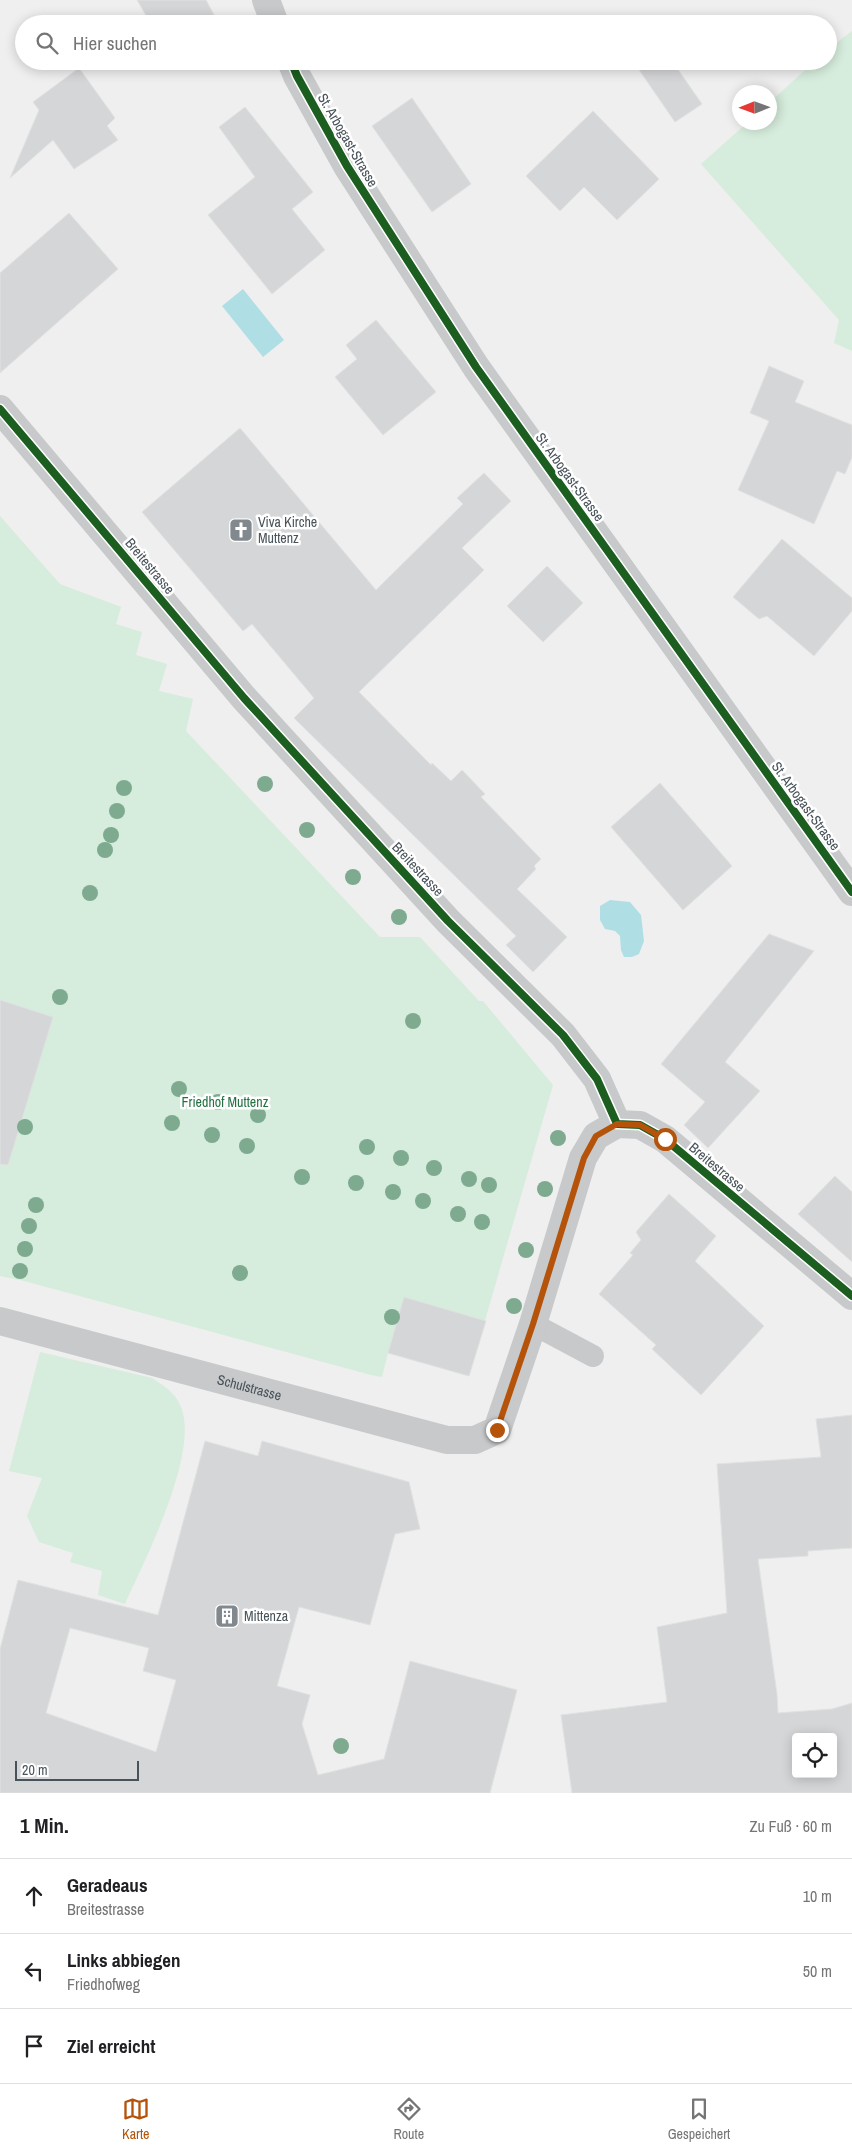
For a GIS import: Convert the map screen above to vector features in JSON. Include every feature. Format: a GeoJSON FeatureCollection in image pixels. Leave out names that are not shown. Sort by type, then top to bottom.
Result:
{"type":"FeatureCollection","features":[{"type":"Feature","properties":{"kind":"street"},"geometry":{"type":"LineString","coordinates":[[266,0],[272,15]]}},
{"type":"Feature","properties":{"kind":"street","name":"St. Arbogast-Strasse"},"geometry":{"type":"LineString","coordinates":[[295,70],[348,166],[476,367],[852,892]]}},
{"type":"Feature","properties":{"kind":"street","name":"Breitestrasse"},"geometry":{"type":"LineString","coordinates":[[0,409],[244,698],[448,921],[563,1035],[597,1079],[617,1124],[640,1125],[665,1139],[852,1296]]}},
{"type":"Feature","properties":{"kind":"street"},"geometry":{"type":"LineString","coordinates":[[533,1324],[584,1158],[596,1136],[617,1124]]}},
{"type":"Feature","properties":{"kind":"street","name":"Schulstrasse"},"geometry":{"type":"LineString","coordinates":[[0,1321],[447,1440],[474,1440],[497,1430],[533,1324]]}},
{"type":"Feature","properties":{"kind":"lane"},"geometry":{"type":"LineString","coordinates":[[533,1324],[593,1356]]}},
{"type":"Feature","properties":{"kind":"green space"},"geometry":{"type":"Polygon","coordinates":[[[852,31],[852,351],[834,343],[839,320],[701,164],[739,130],[777,130],[777,96],[805,70],[837,70],[837,42],[852,31]]]}},
{"type":"Feature","properties":{"kind":"green space","name":"Friedhof Muttenz"},"geometry":{"type":"Polygon","coordinates":[[[0,516],[60,584],[121,607],[116,624],[142,632],[136,655],[167,664],[159,691],[193,699],[186,731],[380,937],[420,937],[479,1001],[483,1001],[553,1085],[469,1376],[388,1353],[382,1377],[371,1375],[0,1276],[0,516]]]}},
{"type":"Feature","properties":{"kind":"green space"},"geometry":{"type":"Polygon","coordinates":[[[40,1352],[152,1378],[170,1391],[178,1401],[184,1420],[184,1445],[178,1473],[157,1532],[125,1604],[98,1595],[102,1571],[70,1562],[73,1553],[39,1542],[27,1516],[42,1478],[9,1471],[40,1352]]]}},
{"type":"Feature","properties":{"kind":"water"},"geometry":{"type":"Polygon","coordinates":[[[243,289],[284,340],[263,357],[222,306],[243,289]]]}},
{"type":"Feature","properties":{"kind":"water"},"geometry":{"type":"Polygon","coordinates":[[[610,900],[630,902],[641,915],[644,941],[639,954],[632,957],[624,957],[621,950],[620,936],[615,931],[605,929],[600,920],[600,906],[610,900]]]}},
{"type":"Feature","properties":{"kind":"building"},"geometry":{"type":"Polygon","coordinates":[[[137,0],[206,0],[214,15],[146,15],[137,0]]]}},
{"type":"Feature","properties":{"kind":"building"},"geometry":{"type":"Polygon","coordinates":[[[76,70],[80,70],[115,118],[107,126],[118,140],[74,169],[53,140],[10,178],[39,110],[33,102],[76,70]]]}},
{"type":"Feature","properties":{"kind":"building"},"geometry":{"type":"Polygon","coordinates":[[[639,70],[678,70],[702,104],[675,122],[639,70]]]}},
{"type":"Feature","properties":{"kind":"building"},"geometry":{"type":"Polygon","coordinates":[[[412,98],[471,184],[432,212],[372,126],[412,98]]]}},
{"type":"Feature","properties":{"kind":"building"},"geometry":{"type":"Polygon","coordinates":[[[245,107],[313,192],[292,209],[325,250],[272,294],[208,215],[255,177],[219,127],[245,107]]]}},
{"type":"Feature","properties":{"kind":"building"},"geometry":{"type":"Polygon","coordinates":[[[593,111],[659,179],[617,220],[584,187],[560,211],[526,176],[593,111]]]}},
{"type":"Feature","properties":{"kind":"building"},"geometry":{"type":"Polygon","coordinates":[[[69,213],[118,269],[0,373],[0,273],[69,213]]]}},
{"type":"Feature","properties":{"kind":"building"},"geometry":{"type":"Polygon","coordinates":[[[376,320],[436,392],[383,435],[335,377],[357,359],[346,345],[376,320]]]}},
{"type":"Feature","properties":{"kind":"building"},"geometry":{"type":"Polygon","coordinates":[[[769,366],[804,381],[795,402],[852,425],[852,457],[845,474],[837,471],[814,524],[738,490],[769,421],[750,413],[769,366]]]}},
{"type":"Feature","properties":{"kind":"building"},"geometry":{"type":"Polygon","coordinates":[[[240,428],[376,590],[463,504],[457,498],[484,473],[511,501],[462,548],[484,570],[359,692],[431,765],[432,763],[451,781],[462,770],[485,794],[481,797],[541,859],[534,866],[536,869],[517,889],[567,937],[533,972],[506,945],[516,936],[294,718],[314,698],[252,624],[243,631],[142,512],[240,428]]]}},
{"type":"Feature","properties":{"kind":"building"},"geometry":{"type":"Polygon","coordinates":[[[782,539],[852,598],[852,611],[814,656],[767,616],[759,619],[733,597],[782,539]]]}},
{"type":"Feature","properties":{"kind":"building"},"geometry":{"type":"Polygon","coordinates":[[[547,566],[583,603],[543,642],[507,606],[547,566]]]}},
{"type":"Feature","properties":{"kind":"building"},"geometry":{"type":"Polygon","coordinates":[[[660,783],[732,866],[683,910],[611,827],[660,783]]]}},
{"type":"Feature","properties":{"kind":"building"},"geometry":{"type":"Polygon","coordinates":[[[769,934],[814,951],[725,1062],[760,1091],[708,1148],[684,1125],[705,1102],[661,1064],[769,934]]]}},
{"type":"Feature","properties":{"kind":"building"},"geometry":{"type":"Polygon","coordinates":[[[0,1000],[53,1017],[8,1165],[0,1164],[0,1000]]]}},
{"type":"Feature","properties":{"kind":"building"},"geometry":{"type":"Polygon","coordinates":[[[835,1176],[852,1192],[852,1262],[798,1214],[835,1176]]]}},
{"type":"Feature","properties":{"kind":"building"},"geometry":{"type":"Polygon","coordinates":[[[669,1194],[716,1236],[695,1261],[764,1326],[701,1395],[652,1349],[656,1345],[599,1294],[633,1255],[630,1253],[641,1240],[636,1232],[669,1194]]]}},
{"type":"Feature","properties":{"kind":"building"},"geometry":{"type":"Polygon","coordinates":[[[404,1297],[486,1321],[469,1376],[388,1353],[404,1297]]]}},
{"type":"Feature","properties":{"kind":"building"},"geometry":{"type":"Polygon","coordinates":[[[852,1415],[852,1548],[808,1551],[808,1556],[758,1559],[778,1713],[832,1709],[852,1703],[852,1793],[572,1793],[561,1715],[667,1702],[657,1627],[727,1613],[717,1464],[821,1457],[816,1419],[852,1415]]]}},
{"type":"Feature","properties":{"kind":"building","name":"Mittenza"},"geometry":{"type":"Polygon","coordinates":[[[205,1441],[258,1456],[262,1441],[409,1482],[420,1529],[395,1534],[370,1625],[299,1607],[277,1686],[310,1695],[302,1724],[318,1775],[384,1759],[410,1661],[517,1690],[490,1793],[0,1793],[0,1649],[18,1580],[158,1615],[205,1441]],[[70,1628],[46,1713],[156,1752],[176,1680],[143,1671],[149,1648],[70,1628]]]}},
{"type":"Feature","properties":{"kind":"cycle path"},"geometry":{"type":"LineString","coordinates":[[295,70],[347,166],[476,367],[852,892]]}},
{"type":"Feature","properties":{"kind":"cycle path"},"geometry":{"type":"LineString","coordinates":[[0,409],[244,698],[448,921],[563,1035],[597,1079],[617,1124],[640,1125],[665,1139],[852,1296]]}},
{"type":"Feature","properties":{"kind":"place","name":"Viva Kirche Muttenz"},"geometry":{"type":"Point","coordinates":[241,530]}},
{"type":"Feature","properties":{"kind":"place","name":"Mittenza"},"geometry":{"type":"Point","coordinates":[227,1616]}},
{"type":"Feature","properties":{"kind":"route"},"geometry":{"type":"LineString","coordinates":[[497,1430],[533,1324],[584,1158],[596,1136],[617,1124],[640,1125],[665,1139]]}}]}
